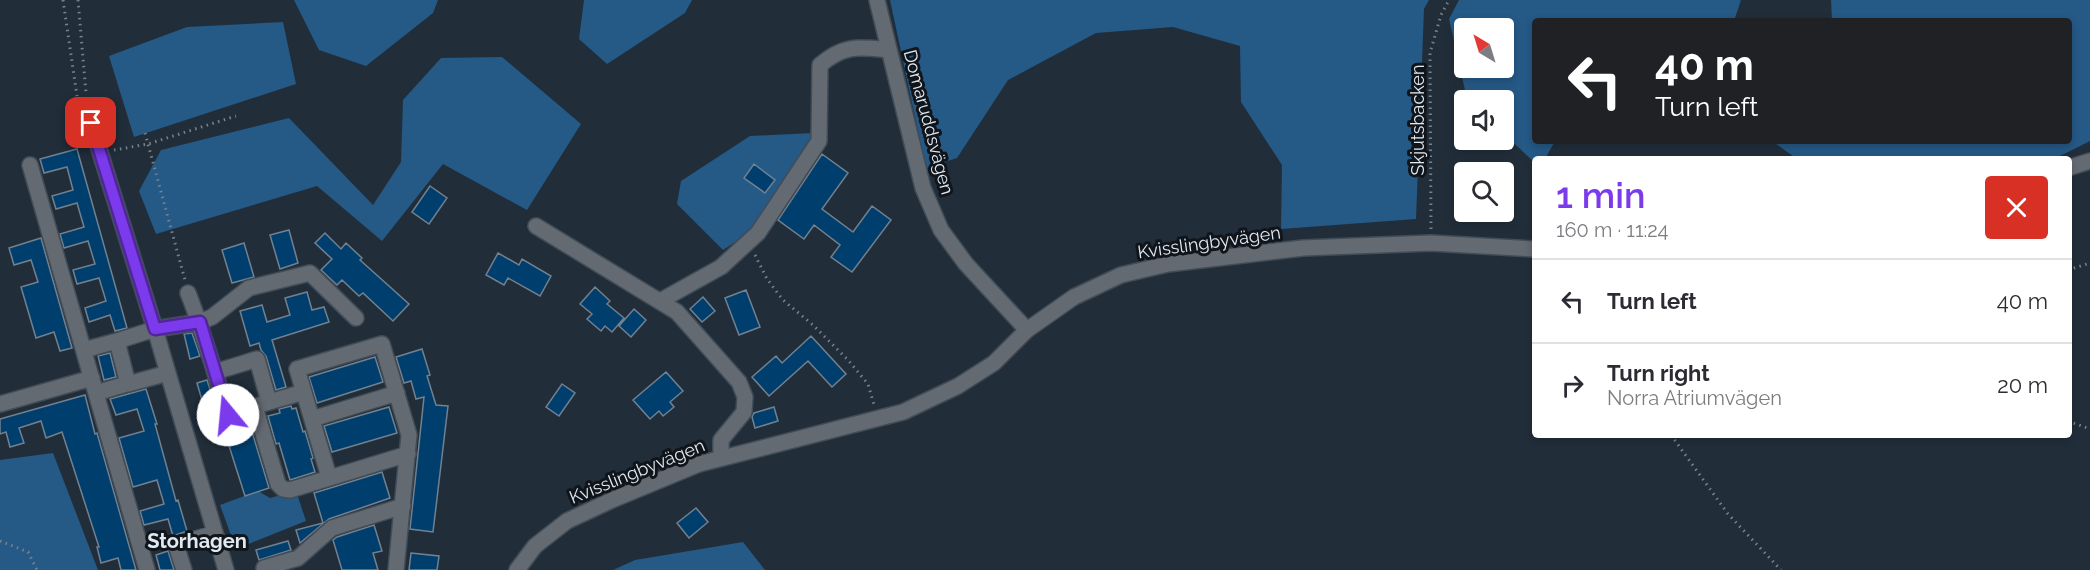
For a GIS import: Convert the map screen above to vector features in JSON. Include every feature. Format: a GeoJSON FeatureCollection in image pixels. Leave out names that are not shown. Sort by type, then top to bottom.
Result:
{"type":"FeatureCollection","features":[{"type":"Feature","properties":{"kind":"street","name":"Domaruddsvägen"},"geometry":{"type":"LineString","coordinates":[[877,0],[923,188],[941,230],[966,264],[1028,330]]}},
{"type":"Feature","properties":{"kind":"street"},"geometry":{"type":"LineString","coordinates":[[660,301],[721,267],[758,233],[819,141],[820,65],[830,56],[853,47],[889,50]]}},
{"type":"Feature","properties":{"kind":"street"},"geometry":{"type":"LineString","coordinates":[[86,107],[226,570]]}},
{"type":"Feature","properties":{"kind":"street"},"geometry":{"type":"LineString","coordinates":[[2072,167],[2090,161]]}},
{"type":"Feature","properties":{"kind":"street"},"geometry":{"type":"LineString","coordinates":[[30,165],[147,570]]}},
{"type":"Feature","properties":{"kind":"street","name":"Kvisslingbyvägen"},"geometry":{"type":"LineString","coordinates":[[536,226],[676,312],[739,382],[745,397],[744,412],[721,440],[721,458]]}},
{"type":"Feature","properties":{"kind":"street","name":"Kvisslingbyvägen"},"geometry":{"type":"LineString","coordinates":[[517,570],[535,546],[567,521],[612,500],[699,464],[903,412],[958,386],[993,363],[1028,330],[1074,297],[1121,275],[1168,264],[1303,248],[1431,243],[1532,249]]}},
{"type":"Feature","properties":{"kind":"street"},"geometry":{"type":"LineString","coordinates":[[84,350],[155,329],[200,322],[212,317],[249,288],[310,273],[356,318]]}},
{"type":"Feature","properties":{"kind":"street"},"geometry":{"type":"LineString","coordinates":[[188,293],[200,322],[228,415],[304,392]]}},
{"type":"Feature","properties":{"kind":"street"},"geometry":{"type":"LineString","coordinates":[[117,341],[128,384],[130,383]]}},
{"type":"Feature","properties":{"kind":"street"},"geometry":{"type":"LineString","coordinates":[[329,477],[297,369],[382,344],[409,435],[396,570]]}},
{"type":"Feature","properties":{"kind":"street"},"geometry":{"type":"LineString","coordinates":[[215,372],[256,359],[262,405],[278,484],[283,489],[290,490],[408,454]]}},
{"type":"Feature","properties":{"kind":"street"},"geometry":{"type":"LineString","coordinates":[[0,404],[94,385],[130,383],[168,373]]}},
{"type":"Feature","properties":{"kind":"street"},"geometry":{"type":"LineString","coordinates":[[312,419],[397,393]]}},
{"type":"Feature","properties":{"kind":"street"},"geometry":{"type":"LineString","coordinates":[[264,568],[300,564],[332,528],[403,506]]}},
{"type":"Feature","properties":{"kind":"street"},"geometry":{"type":"LineString","coordinates":[[184,570],[176,544],[215,533]]}},
{"type":"Feature","properties":{"kind":"path"},"geometry":{"type":"LineString","coordinates":[[63,0],[76,95],[86,107]]}},
{"type":"Feature","properties":{"kind":"path"},"geometry":{"type":"LineString","coordinates":[[78,0],[86,107]]}},
{"type":"Feature","properties":{"kind":"path","name":"Skjutsbacken"},"geometry":{"type":"LineString","coordinates":[[1431,243],[1430,53],[1440,15],[1449,0]]}},
{"type":"Feature","properties":{"kind":"path"},"geometry":{"type":"LineString","coordinates":[[100,153],[148,144],[236,116]]}},
{"type":"Feature","properties":{"kind":"path"},"geometry":{"type":"LineString","coordinates":[[145,133],[188,293]]}},
{"type":"Feature","properties":{"kind":"path"},"geometry":{"type":"LineString","coordinates":[[748,243],[767,279],[783,300],[813,325],[868,384],[878,418]]}},
{"type":"Feature","properties":{"kind":"path"},"geometry":{"type":"LineString","coordinates":[[2072,269],[2090,263]]}},
{"type":"Feature","properties":{"kind":"path"},"geometry":{"type":"LineString","coordinates":[[2072,422],[2090,429]]}},
{"type":"Feature","properties":{"kind":"path"},"geometry":{"type":"LineString","coordinates":[[1673,438],[1728,514],[1781,570]]}},
{"type":"Feature","properties":{"kind":"path"},"geometry":{"type":"LineString","coordinates":[[0,541],[28,552],[37,570]]}},
{"type":"Feature","properties":{"kind":"shaded area"},"geometry":{"type":"Polygon","coordinates":[[[294,0],[438,0],[433,13],[366,66],[319,50],[294,0]]]}},
{"type":"Feature","properties":{"kind":"shaded area"},"geometry":{"type":"Polygon","coordinates":[[[584,0],[692,0],[685,13],[607,64],[579,39],[584,0]]]}},
{"type":"Feature","properties":{"kind":"shaded area"},"geometry":{"type":"Polygon","coordinates":[[[890,0],[1429,0],[1424,9],[1416,219],[1281,229],[1282,165],[1241,102],[1240,46],[1173,27],[1096,33],[1008,80],[957,158],[926,168],[890,0]]]}},
{"type":"Feature","properties":{"kind":"shaded area"},"geometry":{"type":"Polygon","coordinates":[[[1459,0],[1741,0],[1735,18],[1532,18],[1532,144],[1553,144],[1547,156],[1532,156],[1532,160],[1514,143],[1514,90],[1465,90],[1462,78],[1514,78],[1514,18],[1454,18],[1454,41],[1449,19],[1459,0]]]}},
{"type":"Feature","properties":{"kind":"shaded area"},"geometry":{"type":"Polygon","coordinates":[[[1831,0],[2090,0],[2090,141],[2060,156],[1793,156],[1776,144],[2072,144],[2072,18],[1832,18],[1831,0]]]}},
{"type":"Feature","properties":{"kind":"shaded area"},"geometry":{"type":"Polygon","coordinates":[[[283,22],[296,84],[134,137],[109,56],[187,27],[283,22]]]}},
{"type":"Feature","properties":{"kind":"shaded area"},"geometry":{"type":"Polygon","coordinates":[[[502,57],[581,124],[527,210],[443,164],[382,241],[317,186],[156,234],[139,191],[161,150],[289,118],[373,205],[401,162],[403,100],[441,58],[502,57]]]}},
{"type":"Feature","properties":{"kind":"shaded area"},"geometry":{"type":"Polygon","coordinates":[[[813,133],[811,146],[754,230],[723,250],[677,204],[681,181],[750,136],[813,133]]]}},
{"type":"Feature","properties":{"kind":"shaded area"},"geometry":{"type":"Polygon","coordinates":[[[53,453],[98,570],[0,570],[0,460],[53,453]]]}},
{"type":"Feature","properties":{"kind":"shaded area"},"geometry":{"type":"Polygon","coordinates":[[[258,491],[270,498],[296,491],[306,521],[236,549],[220,505],[258,491]]]}},
{"type":"Feature","properties":{"kind":"shaded area"},"geometry":{"type":"Polygon","coordinates":[[[743,542],[765,570],[613,570],[635,560],[743,542]]]}},
{"type":"Feature","properties":{"kind":"building"},"geometry":{"type":"Polygon","coordinates":[[[77,149],[127,328],[115,331],[110,315],[89,322],[85,308],[106,301],[99,278],[77,284],[73,270],[95,264],[88,241],[64,248],[60,234],[84,227],[77,203],[56,209],[52,196],[73,190],[67,167],[44,173],[40,159],[77,149]]]}},
{"type":"Feature","properties":{"kind":"building"},"geometry":{"type":"Polygon","coordinates":[[[822,154],[848,173],[822,209],[853,232],[872,206],[891,220],[852,272],[831,257],[840,245],[814,225],[804,239],[778,220],[822,154]]]}},
{"type":"Feature","properties":{"kind":"building"},"geometry":{"type":"Polygon","coordinates":[[[754,164],[775,180],[765,193],[744,178],[754,164]]]}},
{"type":"Feature","properties":{"kind":"building"},"geometry":{"type":"Polygon","coordinates":[[[430,186],[447,198],[429,224],[412,212],[430,186]]]}},
{"type":"Feature","properties":{"kind":"building"},"geometry":{"type":"Polygon","coordinates":[[[289,230],[298,263],[280,269],[270,235],[289,230]]]}},
{"type":"Feature","properties":{"kind":"building"},"geometry":{"type":"Polygon","coordinates":[[[325,233],[341,249],[346,243],[362,258],[360,260],[409,304],[393,321],[363,293],[359,296],[342,280],[337,285],[321,270],[332,259],[315,243],[325,233]]]}},
{"type":"Feature","properties":{"kind":"building"},"geometry":{"type":"Polygon","coordinates":[[[41,238],[72,348],[60,351],[54,332],[36,338],[21,287],[38,282],[31,260],[14,265],[9,248],[41,238]]]}},
{"type":"Feature","properties":{"kind":"building"},"geometry":{"type":"Polygon","coordinates":[[[244,243],[254,277],[232,283],[222,250],[244,243]]]}},
{"type":"Feature","properties":{"kind":"building"},"geometry":{"type":"Polygon","coordinates":[[[498,253],[519,265],[522,259],[551,276],[540,296],[508,278],[504,285],[486,275],[498,253]]]}},
{"type":"Feature","properties":{"kind":"building"},"geometry":{"type":"Polygon","coordinates":[[[595,287],[610,301],[607,304],[624,318],[612,332],[605,326],[601,331],[587,319],[592,314],[580,304],[595,287]]]}},
{"type":"Feature","properties":{"kind":"building"},"geometry":{"type":"Polygon","coordinates":[[[746,290],[760,327],[739,335],[725,298],[746,290]]]}},
{"type":"Feature","properties":{"kind":"building"},"geometry":{"type":"Polygon","coordinates":[[[307,292],[312,310],[324,307],[329,322],[272,340],[286,387],[276,390],[266,356],[259,343],[250,346],[240,311],[262,305],[267,322],[290,315],[285,298],[307,292]]]}},
{"type":"Feature","properties":{"kind":"building"},"geometry":{"type":"Polygon","coordinates":[[[703,297],[715,311],[702,322],[690,309],[703,297]]]}},
{"type":"Feature","properties":{"kind":"building"},"geometry":{"type":"Polygon","coordinates":[[[634,309],[646,320],[631,337],[619,326],[634,309]]]}},
{"type":"Feature","properties":{"kind":"building"},"geometry":{"type":"Polygon","coordinates":[[[192,333],[200,356],[190,359],[184,334],[192,333]]]}},
{"type":"Feature","properties":{"kind":"building"},"geometry":{"type":"Polygon","coordinates":[[[811,336],[846,374],[832,387],[808,361],[769,396],[752,377],[776,356],[782,363],[811,336]]]}},
{"type":"Feature","properties":{"kind":"building"},"geometry":{"type":"Polygon","coordinates":[[[422,349],[436,405],[448,406],[433,532],[410,529],[424,397],[416,399],[411,381],[404,383],[396,357],[422,349]]]}},
{"type":"Feature","properties":{"kind":"building"},"geometry":{"type":"Polygon","coordinates":[[[110,353],[116,377],[104,380],[98,356],[110,353]]]}},
{"type":"Feature","properties":{"kind":"building"},"geometry":{"type":"Polygon","coordinates":[[[375,357],[383,382],[317,403],[309,377],[375,357]]]}},
{"type":"Feature","properties":{"kind":"building"},"geometry":{"type":"Polygon","coordinates":[[[666,372],[683,391],[670,402],[674,407],[663,416],[659,411],[650,419],[633,400],[666,372]]]}},
{"type":"Feature","properties":{"kind":"building"},"geometry":{"type":"Polygon","coordinates":[[[207,380],[219,418],[208,421],[197,383],[207,380]]]}},
{"type":"Feature","properties":{"kind":"building"},"geometry":{"type":"Polygon","coordinates":[[[562,384],[575,393],[559,416],[546,407],[562,384]]]}},
{"type":"Feature","properties":{"kind":"building"},"geometry":{"type":"Polygon","coordinates":[[[146,389],[176,501],[178,500],[187,531],[173,536],[168,519],[144,525],[140,511],[164,504],[157,480],[133,487],[119,438],[144,431],[137,409],[116,415],[110,399],[146,389]]]}},
{"type":"Feature","properties":{"kind":"building"},"geometry":{"type":"Polygon","coordinates":[[[85,395],[136,570],[121,570],[118,558],[101,563],[97,547],[99,547],[62,432],[46,438],[41,421],[19,428],[24,443],[10,447],[6,432],[0,434],[0,419],[85,395]]]}},
{"type":"Feature","properties":{"kind":"building"},"geometry":{"type":"Polygon","coordinates":[[[291,406],[292,409],[296,408],[303,432],[305,431],[315,472],[290,480],[268,416],[280,413],[279,409],[291,406]]]}},
{"type":"Feature","properties":{"kind":"building"},"geometry":{"type":"Polygon","coordinates":[[[389,407],[397,433],[332,452],[324,426],[389,407]]]}},
{"type":"Feature","properties":{"kind":"building"},"geometry":{"type":"Polygon","coordinates":[[[774,407],[778,421],[755,428],[752,417],[754,413],[774,407]]]}},
{"type":"Feature","properties":{"kind":"building"},"geometry":{"type":"Polygon","coordinates":[[[249,422],[269,488],[245,496],[224,430],[249,422]]]}},
{"type":"Feature","properties":{"kind":"building"},"geometry":{"type":"Polygon","coordinates":[[[382,472],[390,498],[329,519],[300,543],[296,530],[323,523],[314,493],[382,472]]]}},
{"type":"Feature","properties":{"kind":"building"},"geometry":{"type":"Polygon","coordinates":[[[696,508],[708,522],[689,538],[677,523],[696,508]]]}},
{"type":"Feature","properties":{"kind":"building"},"geometry":{"type":"Polygon","coordinates":[[[374,525],[382,551],[373,553],[378,570],[342,570],[333,540],[374,525]]]}},
{"type":"Feature","properties":{"kind":"building"},"geometry":{"type":"Polygon","coordinates":[[[288,541],[291,550],[259,560],[256,550],[288,541]]]}},
{"type":"Feature","properties":{"kind":"building"},"geometry":{"type":"Polygon","coordinates":[[[168,551],[174,570],[160,570],[156,555],[168,551]]]}},
{"type":"Feature","properties":{"kind":"building"},"geometry":{"type":"Polygon","coordinates":[[[411,553],[439,556],[437,570],[409,570],[411,553]]]}},
{"type":"Feature","properties":{"kind":"district","name":"Storhagen"},"geometry":{"type":"Point","coordinates":[197,541]}},
{"type":"Feature","properties":{"kind":"route"},"geometry":{"type":"LineString","coordinates":[[91,123],[155,329],[200,322],[228,415]]}}]}
